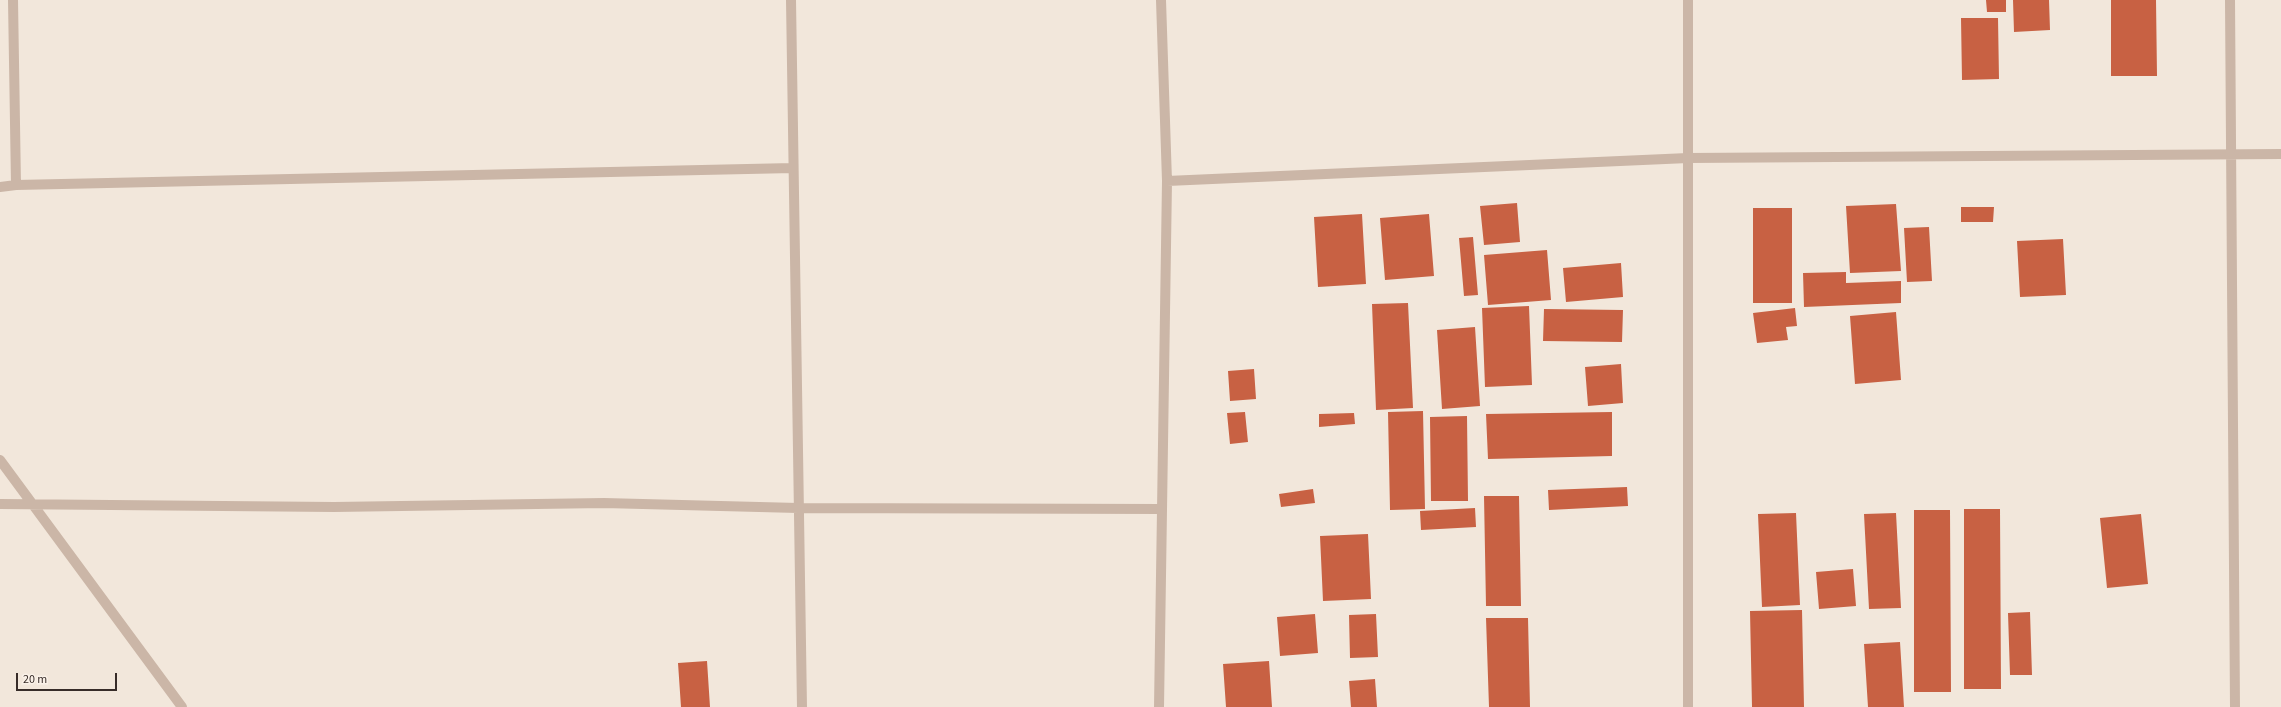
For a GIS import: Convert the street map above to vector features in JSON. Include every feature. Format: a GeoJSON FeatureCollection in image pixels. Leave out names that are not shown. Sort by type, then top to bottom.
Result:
{"type":"FeatureCollection","features":[{"type":"Feature","properties":{"kind":"street"},"geometry":{"type":"LineString","coordinates":[[13,0],[16,185]]}},
{"type":"Feature","properties":{"kind":"street"},"geometry":{"type":"LineString","coordinates":[[791,0],[802,707]]}},
{"type":"Feature","properties":{"kind":"street"},"geometry":{"type":"LineString","coordinates":[[1159,707],[1167,181],[1161,0]]}},
{"type":"Feature","properties":{"kind":"street"},"geometry":{"type":"LineString","coordinates":[[1688,0],[1688,707]]}},
{"type":"Feature","properties":{"kind":"street"},"geometry":{"type":"LineString","coordinates":[[2230,0],[2236,707]]}},
{"type":"Feature","properties":{"kind":"street"},"geometry":{"type":"LineString","coordinates":[[1167,181],[1688,158],[2232,156],[2281,154]]}},
{"type":"Feature","properties":{"kind":"street"},"geometry":{"type":"LineString","coordinates":[[0,187],[16,185],[793,168]]}},
{"type":"Feature","properties":{"kind":"street"},"geometry":{"type":"LineString","coordinates":[[0,460],[34,504],[182,707]]}},
{"type":"Feature","properties":{"kind":"street"},"geometry":{"type":"LineString","coordinates":[[0,504],[334,507],[604,503],[798,508],[1162,509]]}},
{"type":"Feature","properties":{"kind":"building"},"geometry":{"type":"Polygon","coordinates":[[[1986,0],[2006,0],[2006,12],[1987,12],[1986,0]]]}},
{"type":"Feature","properties":{"kind":"building"},"geometry":{"type":"Polygon","coordinates":[[[2013,0],[2049,0],[2050,30],[2014,32],[2013,0]]]}},
{"type":"Feature","properties":{"kind":"building"},"geometry":{"type":"Polygon","coordinates":[[[2111,0],[2156,0],[2157,76],[2111,76],[2111,0]]]}},
{"type":"Feature","properties":{"kind":"building"},"geometry":{"type":"Polygon","coordinates":[[[1961,18],[1998,18],[1999,79],[1962,80],[1961,18]]]}},
{"type":"Feature","properties":{"kind":"building"},"geometry":{"type":"Polygon","coordinates":[[[1517,203],[1520,242],[1484,245],[1480,206],[1517,203]]]}},
{"type":"Feature","properties":{"kind":"building"},"geometry":{"type":"Polygon","coordinates":[[[1896,204],[1901,271],[1850,273],[1846,206],[1896,204]]]}},
{"type":"Feature","properties":{"kind":"building"},"geometry":{"type":"Polygon","coordinates":[[[1961,207],[1994,207],[1993,222],[1961,222],[1961,207]]]}},
{"type":"Feature","properties":{"kind":"building"},"geometry":{"type":"Polygon","coordinates":[[[1753,208],[1792,208],[1792,303],[1753,303],[1753,208]]]}},
{"type":"Feature","properties":{"kind":"building"},"geometry":{"type":"Polygon","coordinates":[[[1362,214],[1366,284],[1318,287],[1314,217],[1362,214]]]}},
{"type":"Feature","properties":{"kind":"building"},"geometry":{"type":"Polygon","coordinates":[[[1429,214],[1434,276],[1385,280],[1380,218],[1429,214]]]}},
{"type":"Feature","properties":{"kind":"building"},"geometry":{"type":"Polygon","coordinates":[[[1929,227],[1932,281],[1907,282],[1904,228],[1929,227]]]}},
{"type":"Feature","properties":{"kind":"building"},"geometry":{"type":"Polygon","coordinates":[[[1473,237],[1478,295],[1464,296],[1459,238],[1473,237]]]}},
{"type":"Feature","properties":{"kind":"building"},"geometry":{"type":"Polygon","coordinates":[[[2063,239],[2066,295],[2020,297],[2017,241],[2063,239]]]}},
{"type":"Feature","properties":{"kind":"building"},"geometry":{"type":"Polygon","coordinates":[[[1547,250],[1551,300],[1488,305],[1484,255],[1547,250]]]}},
{"type":"Feature","properties":{"kind":"building"},"geometry":{"type":"Polygon","coordinates":[[[1621,263],[1623,297],[1566,302],[1563,268],[1621,263]]]}},
{"type":"Feature","properties":{"kind":"building"},"geometry":{"type":"Polygon","coordinates":[[[1846,272],[1846,283],[1901,281],[1901,303],[1804,307],[1803,273],[1846,272]]]}},
{"type":"Feature","properties":{"kind":"building"},"geometry":{"type":"Polygon","coordinates":[[[1408,303],[1413,408],[1376,410],[1372,304],[1408,303]]]}},
{"type":"Feature","properties":{"kind":"building"},"geometry":{"type":"Polygon","coordinates":[[[1529,306],[1532,385],[1485,387],[1482,308],[1529,306]]]}},
{"type":"Feature","properties":{"kind":"building"},"geometry":{"type":"Polygon","coordinates":[[[1795,308],[1797,326],[1786,327],[1788,340],[1757,343],[1753,313],[1795,308]]]}},
{"type":"Feature","properties":{"kind":"building"},"geometry":{"type":"Polygon","coordinates":[[[1544,309],[1623,310],[1622,342],[1543,341],[1544,309]]]}},
{"type":"Feature","properties":{"kind":"building"},"geometry":{"type":"Polygon","coordinates":[[[1896,312],[1901,380],[1855,384],[1850,316],[1896,312]]]}},
{"type":"Feature","properties":{"kind":"building"},"geometry":{"type":"Polygon","coordinates":[[[1475,327],[1480,406],[1442,409],[1437,330],[1475,327]]]}},
{"type":"Feature","properties":{"kind":"building"},"geometry":{"type":"Polygon","coordinates":[[[1621,364],[1623,403],[1588,406],[1585,367],[1621,364]]]}},
{"type":"Feature","properties":{"kind":"building"},"geometry":{"type":"Polygon","coordinates":[[[1254,369],[1256,399],[1230,401],[1228,371],[1254,369]]]}},
{"type":"Feature","properties":{"kind":"building"},"geometry":{"type":"Polygon","coordinates":[[[1423,411],[1425,509],[1390,510],[1388,412],[1423,411]]]}},
{"type":"Feature","properties":{"kind":"building"},"geometry":{"type":"Polygon","coordinates":[[[1245,412],[1248,442],[1230,444],[1227,413],[1245,412]]]}},
{"type":"Feature","properties":{"kind":"building"},"geometry":{"type":"Polygon","coordinates":[[[1612,412],[1612,456],[1488,459],[1486,414],[1612,412]]]}},
{"type":"Feature","properties":{"kind":"building"},"geometry":{"type":"Polygon","coordinates":[[[1354,413],[1355,424],[1319,427],[1319,414],[1354,413]]]}},
{"type":"Feature","properties":{"kind":"building"},"geometry":{"type":"Polygon","coordinates":[[[1467,416],[1468,501],[1431,501],[1430,417],[1467,416]]]}},
{"type":"Feature","properties":{"kind":"building"},"geometry":{"type":"Polygon","coordinates":[[[1627,487],[1628,506],[1549,510],[1548,490],[1627,487]]]}},
{"type":"Feature","properties":{"kind":"building"},"geometry":{"type":"Polygon","coordinates":[[[1313,489],[1315,503],[1281,507],[1279,494],[1313,489]]]}},
{"type":"Feature","properties":{"kind":"building"},"geometry":{"type":"Polygon","coordinates":[[[1484,496],[1519,496],[1521,606],[1486,606],[1484,496]]]}},
{"type":"Feature","properties":{"kind":"building"},"geometry":{"type":"Polygon","coordinates":[[[1475,508],[1476,527],[1421,530],[1420,511],[1475,508]]]}},
{"type":"Feature","properties":{"kind":"building"},"geometry":{"type":"Polygon","coordinates":[[[1964,509],[2000,509],[2001,689],[1964,689],[1964,509]]]}},
{"type":"Feature","properties":{"kind":"building"},"geometry":{"type":"Polygon","coordinates":[[[1914,510],[1950,510],[1951,692],[1914,692],[1914,510]]]}},
{"type":"Feature","properties":{"kind":"building"},"geometry":{"type":"Polygon","coordinates":[[[1796,513],[1800,605],[1762,607],[1758,514],[1796,513]]]}},
{"type":"Feature","properties":{"kind":"building"},"geometry":{"type":"Polygon","coordinates":[[[1896,513],[1901,608],[1869,609],[1864,514],[1896,513]]]}},
{"type":"Feature","properties":{"kind":"building"},"geometry":{"type":"Polygon","coordinates":[[[2141,514],[2148,584],[2107,588],[2100,518],[2141,514]]]}},
{"type":"Feature","properties":{"kind":"building"},"geometry":{"type":"Polygon","coordinates":[[[1368,534],[1371,599],[1323,601],[1320,536],[1368,534]]]}},
{"type":"Feature","properties":{"kind":"building"},"geometry":{"type":"Polygon","coordinates":[[[1853,569],[1856,606],[1819,609],[1816,572],[1853,569]]]}},
{"type":"Feature","properties":{"kind":"building"},"geometry":{"type":"Polygon","coordinates":[[[1802,610],[1804,707],[1752,707],[1750,611],[1802,610]]]}},
{"type":"Feature","properties":{"kind":"building"},"geometry":{"type":"Polygon","coordinates":[[[2030,612],[2032,675],[2010,675],[2008,613],[2030,612]]]}},
{"type":"Feature","properties":{"kind":"building"},"geometry":{"type":"Polygon","coordinates":[[[1315,614],[1318,653],[1280,656],[1277,617],[1315,614]]]}},
{"type":"Feature","properties":{"kind":"building"},"geometry":{"type":"Polygon","coordinates":[[[1376,614],[1378,657],[1350,658],[1349,615],[1376,614]]]}},
{"type":"Feature","properties":{"kind":"building"},"geometry":{"type":"Polygon","coordinates":[[[1486,618],[1528,618],[1530,707],[1489,707],[1486,618]]]}},
{"type":"Feature","properties":{"kind":"building"},"geometry":{"type":"Polygon","coordinates":[[[1900,642],[1904,707],[1868,707],[1864,644],[1900,642]]]}},
{"type":"Feature","properties":{"kind":"building"},"geometry":{"type":"Polygon","coordinates":[[[707,661],[710,707],[681,707],[678,663],[707,661]]]}},
{"type":"Feature","properties":{"kind":"building"},"geometry":{"type":"Polygon","coordinates":[[[1269,661],[1272,707],[1226,707],[1223,664],[1269,661]]]}},
{"type":"Feature","properties":{"kind":"building"},"geometry":{"type":"Polygon","coordinates":[[[1375,679],[1377,707],[1351,707],[1349,681],[1375,679]]]}}]}
